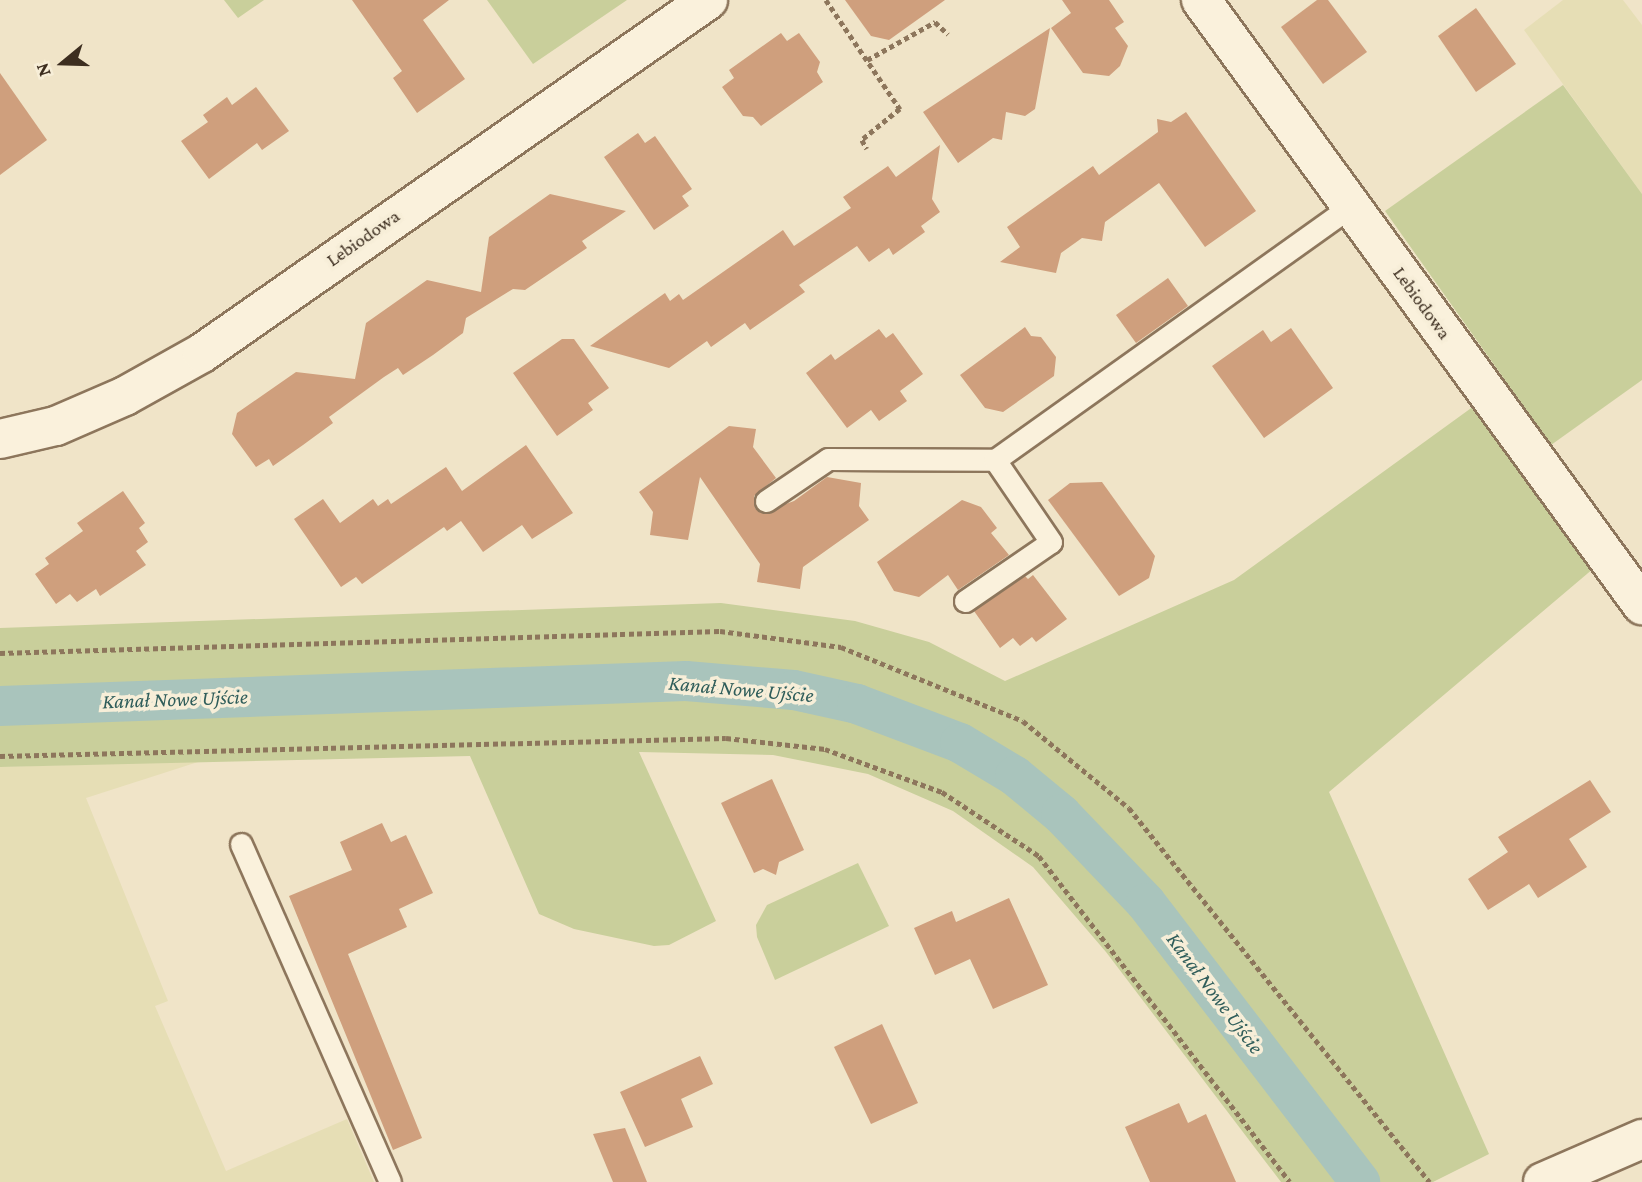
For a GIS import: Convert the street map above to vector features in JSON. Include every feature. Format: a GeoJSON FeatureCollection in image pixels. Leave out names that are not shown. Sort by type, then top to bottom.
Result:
{"type":"FeatureCollection","features":[{"type":"Feature","properties":{"kind":"street","name":"Lebiodowa"},"geometry":{"type":"LineString","coordinates":[[0,439],[56,426],[125,396],[202,353],[708,0]]}},
{"type":"Feature","properties":{"kind":"street","name":"Lebiodowa"},"geometry":{"type":"LineString","coordinates":[[1201,0],[1642,605]]}},
{"type":"Feature","properties":{"kind":"street"},"geometry":{"type":"LineString","coordinates":[[1543,1182],[1642,1139]]}},
{"type":"Feature","properties":{"kind":"lane"},"geometry":{"type":"LineString","coordinates":[[766,501],[828,459],[995,460],[1351,206]]}},
{"type":"Feature","properties":{"kind":"lane"},"geometry":{"type":"LineString","coordinates":[[965,601],[1051,542],[995,460]]}},
{"type":"Feature","properties":{"kind":"lane"},"geometry":{"type":"LineString","coordinates":[[242,844],[390,1182]]}},
{"type":"Feature","properties":{"kind":"path"},"geometry":{"type":"LineString","coordinates":[[826,0],[900,110],[862,140],[867,149]]}},
{"type":"Feature","properties":{"kind":"path"},"geometry":{"type":"LineString","coordinates":[[867,60],[935,22],[948,34]]}},
{"type":"Feature","properties":{"kind":"path"},"geometry":{"type":"LineString","coordinates":[[0,653],[720,631],[841,646],[1023,721],[1129,808],[1430,1182]]}},
{"type":"Feature","properties":{"kind":"path"},"geometry":{"type":"LineString","coordinates":[[0,756],[726,738],[825,748],[942,792],[1039,856],[1290,1182]]}},
{"type":"Feature","properties":{"kind":"shaded area"},"geometry":{"type":"Polygon","coordinates":[[[1563,0],[1623,0],[1642,25],[1642,194],[1524,30],[1563,0]]]}},
{"type":"Feature","properties":{"kind":"shaded area"},"geometry":{"type":"Polygon","coordinates":[[[201,761],[86,798],[168,1001],[155,1006],[226,1171],[347,1119],[374,1182],[0,1182],[0,767],[201,761]]]}},
{"type":"Feature","properties":{"kind":"green space"},"geometry":{"type":"Polygon","coordinates":[[[224,0],[264,0],[238,18],[224,0]]]}},
{"type":"Feature","properties":{"kind":"green space"},"geometry":{"type":"Polygon","coordinates":[[[487,0],[627,0],[533,64],[487,0]]]}},
{"type":"Feature","properties":{"kind":"green space"},"geometry":{"type":"Polygon","coordinates":[[[1563,85],[1642,194],[1642,380],[1551,445],[1385,211],[1563,85]]]}},
{"type":"Feature","properties":{"kind":"green space"},"geometry":{"type":"Polygon","coordinates":[[[1474,406],[1594,568],[1329,792],[1489,1154],[1433,1182],[1281,1182],[1106,952],[1033,867],[953,811],[868,774],[773,755],[639,752],[716,921],[669,945],[654,946],[574,929],[539,914],[470,756],[0,767],[0,628],[721,603],[855,621],[929,642],[1005,681],[1234,580],[1474,406]]]}},
{"type":"Feature","properties":{"kind":"green space"},"geometry":{"type":"Polygon","coordinates":[[[858,863],[889,926],[775,980],[757,937],[756,925],[767,905],[858,863]]]}},
{"type":"Feature","properties":{"kind":"building"},"geometry":{"type":"Polygon","coordinates":[[[352,0],[449,0],[423,20],[465,79],[417,113],[393,78],[402,71],[352,0]]]}},
{"type":"Feature","properties":{"kind":"building"},"geometry":{"type":"Polygon","coordinates":[[[845,0],[945,0],[889,40],[871,36],[845,0]]]}},
{"type":"Feature","properties":{"kind":"building"},"geometry":{"type":"Polygon","coordinates":[[[1062,0],[1109,0],[1124,22],[1115,28],[1128,46],[1120,66],[1109,76],[1083,73],[1051,28],[1071,13],[1062,0]]]}},
{"type":"Feature","properties":{"kind":"building"},"geometry":{"type":"Polygon","coordinates":[[[1317,0],[1328,0],[1367,52],[1323,84],[1281,27],[1317,0]]]}},
{"type":"Feature","properties":{"kind":"building"},"geometry":{"type":"Polygon","coordinates":[[[1476,8],[1516,64],[1476,92],[1438,36],[1476,8]]]}},
{"type":"Feature","properties":{"kind":"building"},"geometry":{"type":"Polygon","coordinates":[[[1050,28],[1035,109],[1025,116],[1006,112],[1002,140],[993,138],[958,163],[923,112],[1050,28]]]}},
{"type":"Feature","properties":{"kind":"building"},"geometry":{"type":"Polygon","coordinates":[[[781,33],[787,41],[799,33],[820,62],[817,72],[823,82],[761,126],[753,117],[743,116],[722,87],[734,78],[729,70],[781,33]]]}},
{"type":"Feature","properties":{"kind":"building"},"geometry":{"type":"Polygon","coordinates":[[[0,73],[47,140],[0,175],[0,73]]]}},
{"type":"Feature","properties":{"kind":"building"},"geometry":{"type":"Polygon","coordinates":[[[256,87],[289,131],[262,150],[257,143],[209,179],[181,141],[208,122],[203,115],[227,97],[232,105],[256,87]]]}},
{"type":"Feature","properties":{"kind":"building"},"geometry":{"type":"Polygon","coordinates":[[[1186,112],[1256,211],[1205,247],[1159,183],[1105,222],[1102,241],[1082,238],[1061,253],[1056,273],[1000,262],[1020,247],[1007,227],[1093,166],[1099,175],[1158,132],[1157,119],[1171,122],[1186,112]]]}},
{"type":"Feature","properties":{"kind":"building"},"geometry":{"type":"Polygon","coordinates":[[[638,133],[645,143],[655,136],[692,189],[682,196],[689,206],[654,230],[604,157],[638,133]]]}},
{"type":"Feature","properties":{"kind":"building"},"geometry":{"type":"Polygon","coordinates":[[[940,145],[932,199],[940,212],[921,226],[925,232],[893,255],[889,248],[869,262],[857,246],[799,285],[805,292],[750,330],[745,323],[711,347],[707,341],[669,368],[590,346],[665,293],[670,301],[679,294],[683,300],[783,230],[794,246],[851,208],[843,197],[888,166],[896,177],[940,145]]]}},
{"type":"Feature","properties":{"kind":"building"},"geometry":{"type":"Polygon","coordinates":[[[550,194],[626,211],[582,241],[587,248],[525,290],[513,289],[466,318],[463,333],[403,375],[398,368],[384,377],[329,417],[333,423],[273,466],[269,459],[256,467],[232,434],[237,413],[296,372],[355,379],[366,323],[427,280],[481,292],[489,237],[550,194]]]}},
{"type":"Feature","properties":{"kind":"building"},"geometry":{"type":"Polygon","coordinates":[[[1168,278],[1188,306],[1136,343],[1116,315],[1168,278]]]}},
{"type":"Feature","properties":{"kind":"building"},"geometry":{"type":"Polygon","coordinates":[[[1025,327],[1031,336],[1041,337],[1056,357],[1054,376],[1003,412],[985,408],[960,375],[1025,327]]]}},
{"type":"Feature","properties":{"kind":"building"},"geometry":{"type":"Polygon","coordinates":[[[1291,328],[1333,388],[1264,438],[1212,366],[1263,330],[1271,342],[1291,328]]]}},
{"type":"Feature","properties":{"kind":"building"},"geometry":{"type":"Polygon","coordinates":[[[879,329],[886,338],[893,333],[923,374],[900,391],[907,401],[879,421],[871,410],[847,428],[806,373],[831,354],[835,360],[879,329]]]}},
{"type":"Feature","properties":{"kind":"building"},"geometry":{"type":"Polygon","coordinates":[[[562,339],[574,339],[609,388],[588,403],[593,410],[557,436],[513,373],[562,339]]]}},
{"type":"Feature","properties":{"kind":"building"},"geometry":{"type":"Polygon","coordinates":[[[729,426],[756,429],[753,447],[776,478],[754,496],[755,508],[761,513],[794,501],[827,477],[861,483],[859,506],[869,520],[803,567],[800,589],[757,582],[760,564],[700,477],[688,540],[650,535],[653,512],[639,492],[729,426]]]}},
{"type":"Feature","properties":{"kind":"building"},"geometry":{"type":"Polygon","coordinates":[[[526,445],[573,513],[532,539],[522,525],[483,552],[461,521],[447,531],[444,527],[362,584],[356,577],[341,587],[294,519],[323,499],[340,523],[373,499],[378,506],[388,499],[391,504],[446,467],[462,491],[526,445]]]}},
{"type":"Feature","properties":{"kind":"building"},"geometry":{"type":"Polygon","coordinates":[[[1102,482],[1155,556],[1149,578],[1119,596],[1048,500],[1070,483],[1102,482]]]}},
{"type":"Feature","properties":{"kind":"building"},"geometry":{"type":"Polygon","coordinates":[[[123,491],[145,523],[139,528],[148,542],[136,551],[146,565],[100,596],[96,589],[77,602],[70,594],[56,604],[35,574],[49,564],[45,558],[83,531],[77,523],[123,491]]]}},
{"type":"Feature","properties":{"kind":"building"},"geometry":{"type":"Polygon","coordinates":[[[962,500],[981,507],[997,528],[991,533],[1009,555],[958,590],[948,575],[919,597],[894,591],[877,562],[962,500]]]}},
{"type":"Feature","properties":{"kind":"building"},"geometry":{"type":"Polygon","coordinates":[[[1033,575],[1067,619],[1036,642],[1032,637],[1020,646],[1013,638],[1000,648],[974,611],[1025,576],[1028,579],[1033,575]]]}},
{"type":"Feature","properties":{"kind":"building"},"geometry":{"type":"Polygon","coordinates":[[[772,779],[804,850],[779,862],[776,875],[763,869],[754,873],[721,803],[772,779]]]}},
{"type":"Feature","properties":{"kind":"building"},"geometry":{"type":"Polygon","coordinates":[[[1590,780],[1611,812],[1569,839],[1587,867],[1538,898],[1529,884],[1488,910],[1468,879],[1508,852],[1498,837],[1590,780]]]}},
{"type":"Feature","properties":{"kind":"building"},"geometry":{"type":"Polygon","coordinates":[[[382,823],[391,842],[406,835],[433,893],[399,909],[407,927],[348,954],[422,1138],[393,1150],[289,896],[352,870],[340,842],[382,823]]]}},
{"type":"Feature","properties":{"kind":"building"},"geometry":{"type":"Polygon","coordinates":[[[1009,898],[1048,985],[993,1009],[970,959],[935,975],[914,928],[952,911],[956,922],[1009,898]]]}},
{"type":"Feature","properties":{"kind":"building"},"geometry":{"type":"Polygon","coordinates":[[[882,1024],[918,1103],[871,1124],[834,1047],[882,1024]]]}},
{"type":"Feature","properties":{"kind":"building"},"geometry":{"type":"Polygon","coordinates":[[[700,1056],[713,1084],[681,1099],[693,1127],[645,1147],[620,1092],[700,1056]]]}},
{"type":"Feature","properties":{"kind":"building"},"geometry":{"type":"Polygon","coordinates":[[[1179,1103],[1188,1123],[1206,1114],[1236,1182],[1150,1182],[1125,1127],[1179,1103]]]}},
{"type":"Feature","properties":{"kind":"building"},"geometry":{"type":"Polygon","coordinates":[[[625,1128],[647,1182],[613,1182],[593,1134],[625,1128]]]}},
{"type":"Feature","properties":{"kind":"waterway","name":"Kanał Nowe Ujście"},"geometry":{"type":"LineString","coordinates":[[0,706],[686,681],[794,690],[857,704],[960,743],[1015,776],[1061,814],[1146,903],[1360,1182]]}}]}
